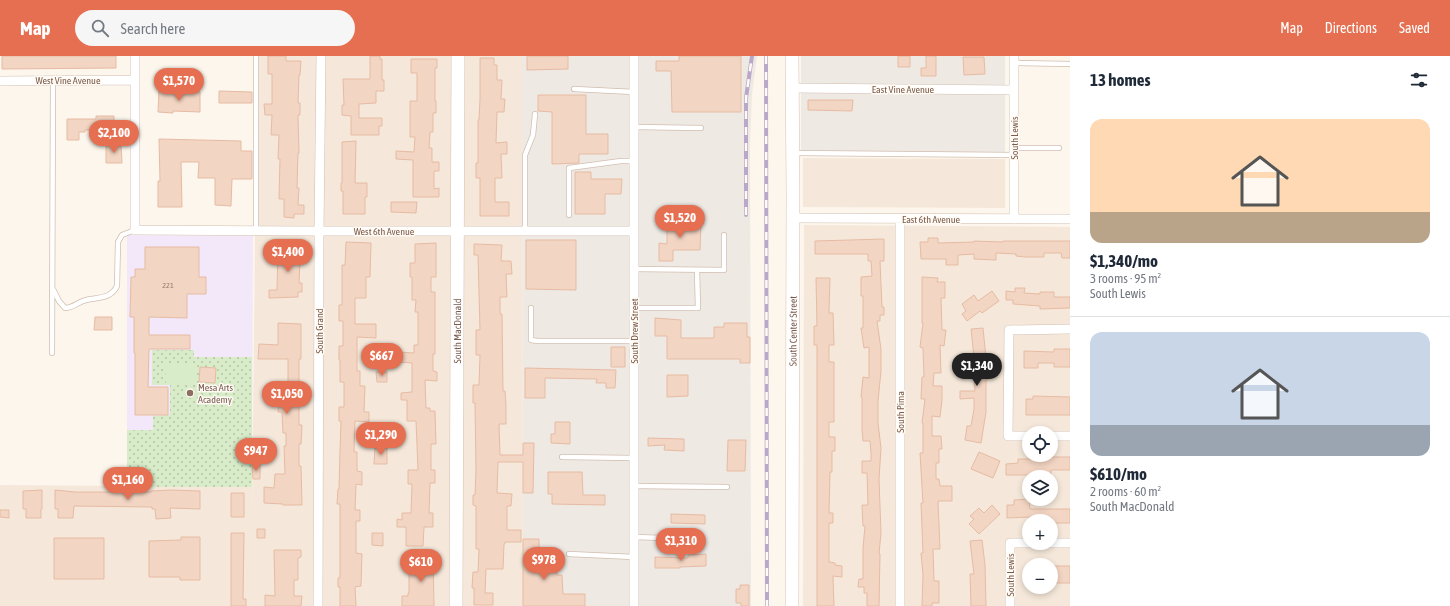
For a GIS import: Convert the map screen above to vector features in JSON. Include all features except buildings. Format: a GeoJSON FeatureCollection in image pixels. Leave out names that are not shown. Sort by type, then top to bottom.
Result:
{"type":"FeatureCollection","features":[{"type":"Feature","properties":{"kind":"street"},"geometry":{"type":"LineString","coordinates":[[135,56],[135,230]]}},
{"type":"Feature","properties":{"kind":"street","name":"South Grand"},"geometry":{"type":"LineString","coordinates":[[318,606],[321,56]]}},
{"type":"Feature","properties":{"kind":"street","name":"South MacDonald"},"geometry":{"type":"LineString","coordinates":[[456,606],[458,56]]}},
{"type":"Feature","properties":{"kind":"street","name":"South Drew Street"},"geometry":{"type":"LineString","coordinates":[[634,56],[634,606]]}},
{"type":"Feature","properties":{"kind":"street","name":"South Center Street"},"geometry":{"type":"LineString","coordinates":[[792,56],[792,606]]}},
{"type":"Feature","properties":{"kind":"street","name":"South Lewis"},"geometry":{"type":"LineString","coordinates":[[1014,59],[1014,219]]}},
{"type":"Feature","properties":{"kind":"street","name":"West Vine Avenue"},"geometry":{"type":"LineString","coordinates":[[0,81],[135,80]]}},
{"type":"Feature","properties":{"kind":"street","name":"East Vine Avenue"},"geometry":{"type":"LineString","coordinates":[[792,88],[1014,90]]}},
{"type":"Feature","properties":{"kind":"street","name":"East 6th Avenue"},"geometry":{"type":"LineString","coordinates":[[793,218],[1070,219]]}},
{"type":"Feature","properties":{"kind":"street","name":"South Pima"},"geometry":{"type":"LineString","coordinates":[[900,219],[900,606]]}},
{"type":"Feature","properties":{"kind":"street","name":"West 6th Avenue"},"geometry":{"type":"LineString","coordinates":[[135,230],[633,231]]}},
{"type":"Feature","properties":{"kind":"street"},"geometry":{"type":"LineString","coordinates":[[1022,436],[1008,436],[1008,330],[1070,329]]}},
{"type":"Feature","properties":{"kind":"street"},"geometry":{"type":"LineString","coordinates":[[1058,436],[1070,436]]}},
{"type":"Feature","properties":{"kind":"street","name":"South Lewis"},"geometry":{"type":"LineString","coordinates":[[1010,606],[1010,543],[1070,543]]}},
{"type":"Feature","properties":{"kind":"lane"},"geometry":{"type":"LineString","coordinates":[[256,56],[256,230]]}},
{"type":"Feature","properties":{"kind":"lane"},"geometry":{"type":"LineString","coordinates":[[1014,59],[1070,64]]}},
{"type":"Feature","properties":{"kind":"lane"},"geometry":{"type":"LineString","coordinates":[[52,353],[53,80]]}},
{"type":"Feature","properties":{"kind":"lane"},"geometry":{"type":"LineString","coordinates":[[574,89],[634,92]]}},
{"type":"Feature","properties":{"kind":"lane"},"geometry":{"type":"LineString","coordinates":[[525,231],[525,155],[533,135],[535,114]]}},
{"type":"Feature","properties":{"kind":"lane"},"geometry":{"type":"LineString","coordinates":[[634,127],[701,128]]}},
{"type":"Feature","properties":{"kind":"lane"},"geometry":{"type":"LineString","coordinates":[[793,153],[1014,151],[1059,148]]}},
{"type":"Feature","properties":{"kind":"lane"},"geometry":{"type":"LineString","coordinates":[[569,215],[569,168],[621,161],[633,161]]}},
{"type":"Feature","properties":{"kind":"lane"},"geometry":{"type":"LineString","coordinates":[[52,288],[65,308],[74,306],[86,300],[106,296],[114,292],[117,286],[118,242],[122,235],[135,230]]}},
{"type":"Feature","properties":{"kind":"lane"},"geometry":{"type":"LineString","coordinates":[[634,269],[724,270],[724,235]]}},
{"type":"Feature","properties":{"kind":"lane"},"geometry":{"type":"LineString","coordinates":[[634,308],[698,308],[697,270]]}},
{"type":"Feature","properties":{"kind":"lane"},"geometry":{"type":"LineString","coordinates":[[531,308],[531,340],[634,341]]}},
{"type":"Feature","properties":{"kind":"lane"},"geometry":{"type":"LineString","coordinates":[[562,457],[634,458]]}},
{"type":"Feature","properties":{"kind":"lane"},"geometry":{"type":"LineString","coordinates":[[634,486],[726,487]]}},
{"type":"Feature","properties":{"kind":"lane"},"geometry":{"type":"LineString","coordinates":[[634,537],[694,538]]}},
{"type":"Feature","properties":{"kind":"lane"},"geometry":{"type":"LineString","coordinates":[[569,554],[634,557]]}},
{"type":"Feature","properties":{"kind":"shaded area"},"geometry":{"type":"Polygon","coordinates":[[[257,56],[522,56],[523,606],[0,606],[0,485],[252,487],[252,515],[257,56]]]}},
{"type":"Feature","properties":{"kind":"shaded area"},"geometry":{"type":"Polygon","coordinates":[[[522,56],[757,56],[752,94],[750,144],[751,606],[523,606],[522,56]]]}},
{"type":"Feature","properties":{"kind":"shaded area"},"geometry":{"type":"Polygon","coordinates":[[[801,56],[1005,56],[1005,154],[801,152],[801,56]]]}},
{"type":"Feature","properties":{"kind":"shaded area"},"geometry":{"type":"Polygon","coordinates":[[[803,158],[1005,159],[1005,208],[803,207],[803,158]]]}},
{"type":"Feature","properties":{"kind":"shaded area"},"geometry":{"type":"Polygon","coordinates":[[[804,225],[1070,227],[1070,606],[803,606],[804,225]]]}},
{"type":"Feature","properties":{"kind":"shaded area","name":"Mesa Arts Academy"},"geometry":{"type":"Polygon","coordinates":[[[127,235],[253,236],[252,487],[127,487],[127,235]]]}},
{"type":"Feature","properties":{"kind":"green space"},"geometry":{"type":"Polygon","coordinates":[[[152,350],[194,350],[194,357],[252,357],[252,487],[127,487],[127,430],[153,430],[153,416],[170,415],[170,385],[152,385],[152,350]]]}},
{"type":"Feature","properties":{"kind":"green space"},"geometry":{"type":"Polygon","coordinates":[[[165,364],[195,364],[196,384],[166,384],[165,364]]]}},
{"type":"Feature","properties":{"kind":"railway"},"geometry":{"type":"LineString","coordinates":[[746,215],[746,98],[752,56]]}},
{"type":"Feature","properties":{"kind":"railway"},"geometry":{"type":"LineString","coordinates":[[766,56],[767,606]]}},
{"type":"Feature","properties":{"kind":"place","name":"Mesa Arts Academy"},"geometry":{"type":"Point","coordinates":[190,393]}}]}
